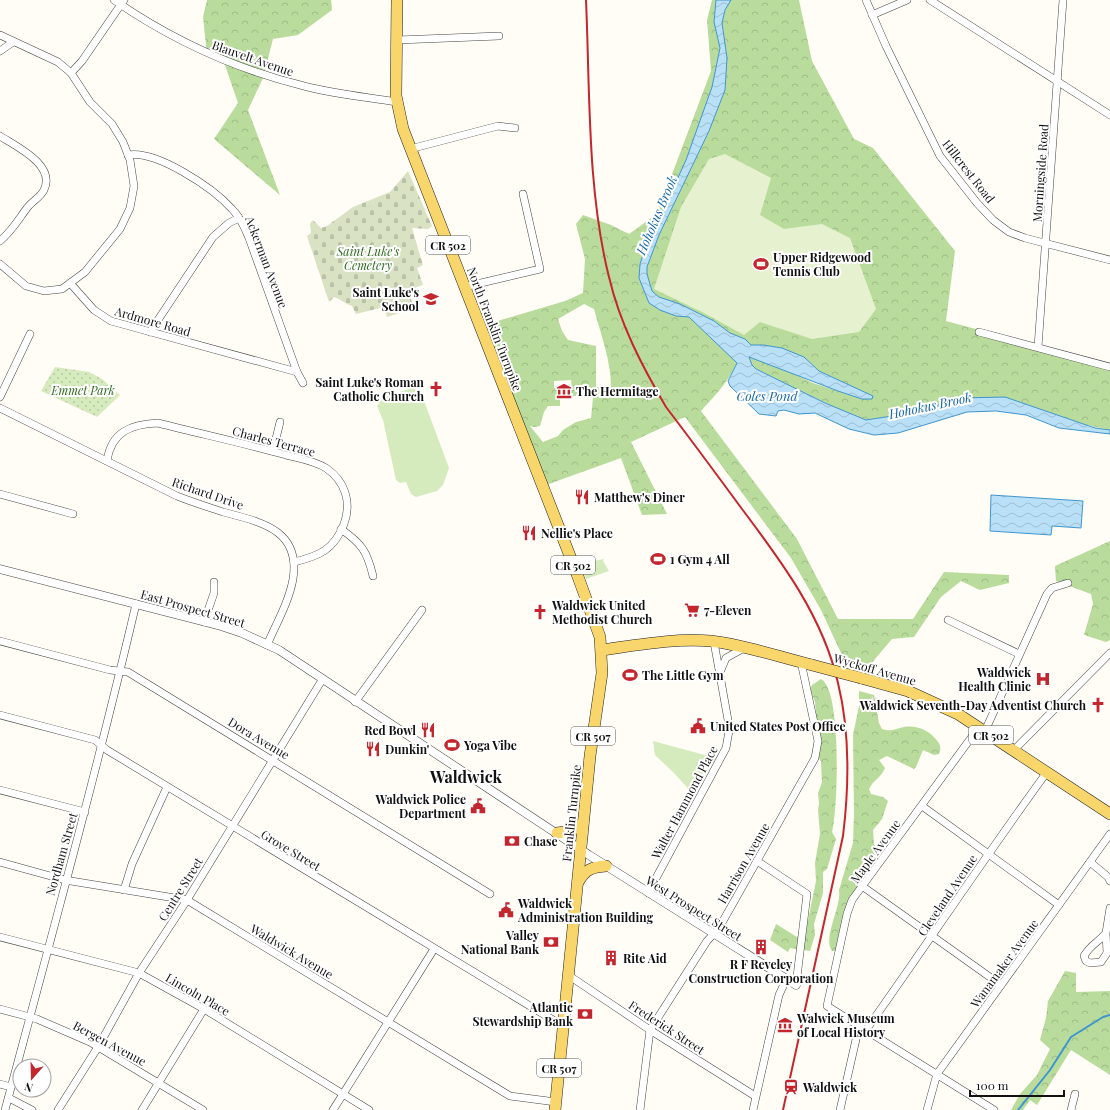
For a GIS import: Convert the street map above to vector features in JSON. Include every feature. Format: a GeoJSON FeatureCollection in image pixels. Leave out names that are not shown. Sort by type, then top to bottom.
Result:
{"type":"FeatureCollection","features":[{"type":"Feature","properties":{"kind":"main road","name":"North Franklin Turnpike"},"geometry":{"type":"LineString","coordinates":[[397,0],[397,102],[403,129],[541,481]]}},
{"type":"Feature","properties":{"kind":"main road","name":"Franklin Turnpike"},"geometry":{"type":"LineString","coordinates":[[541,481],[600,637],[602,650],[602,673],[590,756],[555,1106]]}},
{"type":"Feature","properties":{"kind":"main road","name":"Wyckoff Avenue"},"geometry":{"type":"LineString","coordinates":[[602,650],[686,640],[714,642],[744,648],[861,678],[926,698],[958,714],[982,729],[1110,814]]}},
{"type":"Feature","properties":{"kind":"main road"},"geometry":{"type":"LineString","coordinates":[[557,833],[571,831],[583,823]]}},
{"type":"Feature","properties":{"kind":"main road"},"geometry":{"type":"LineString","coordinates":[[577,884],[586,871],[590,868],[606,866]]}},
{"type":"Feature","properties":{"kind":"street","name":"Blauvelt Avenue"},"geometry":{"type":"LineString","coordinates":[[114,0],[122,2],[170,36],[202,52],[250,70],[312,88],[397,102]]}},
{"type":"Feature","properties":{"kind":"street","name":"Hillcrest Road"},"geometry":{"type":"LineString","coordinates":[[866,0],[940,156],[977,203],[993,220],[1009,232],[1046,244],[1110,260]]}},
{"type":"Feature","properties":{"kind":"street"},"geometry":{"type":"LineString","coordinates":[[872,15],[907,0]]}},
{"type":"Feature","properties":{"kind":"street"},"geometry":{"type":"LineString","coordinates":[[930,0],[1110,115]]}},
{"type":"Feature","properties":{"kind":"street","name":"Morningside Road"},"geometry":{"type":"LineString","coordinates":[[1038,347],[1063,0]]}},
{"type":"Feature","properties":{"kind":"street"},"geometry":{"type":"LineString","coordinates":[[71,73],[82,61],[122,2]]}},
{"type":"Feature","properties":{"kind":"street"},"geometry":{"type":"LineString","coordinates":[[0,35],[58,62],[71,73],[90,102],[117,131],[128,155],[134,186],[130,208],[120,229],[85,272],[62,289],[34,289],[18,281],[0,264]]}},
{"type":"Feature","properties":{"kind":"street"},"geometry":{"type":"LineString","coordinates":[[398,40],[499,36]]}},
{"type":"Feature","properties":{"kind":"street"},"geometry":{"type":"LineString","coordinates":[[0,51],[13,42]]}},
{"type":"Feature","properties":{"kind":"street"},"geometry":{"type":"LineString","coordinates":[[410,149],[498,126],[515,128]]}},
{"type":"Feature","properties":{"kind":"street"},"geometry":{"type":"LineString","coordinates":[[0,136],[39,164],[45,173],[46,179],[46,185],[40,196],[26,209],[8,234],[0,241]]}},
{"type":"Feature","properties":{"kind":"street","name":"Ackerman Avenue"},"geometry":{"type":"LineString","coordinates":[[128,155],[140,154],[186,173],[225,202],[239,218],[249,238],[297,372],[303,383]]}},
{"type":"Feature","properties":{"kind":"street"},"geometry":{"type":"LineString","coordinates":[[464,287],[540,268],[523,194]]}},
{"type":"Feature","properties":{"kind":"street"},"geometry":{"type":"LineString","coordinates":[[150,332],[213,237],[229,223],[239,218]]}},
{"type":"Feature","properties":{"kind":"street","name":"Ardmore Road"},"geometry":{"type":"LineString","coordinates":[[70,283],[102,316],[120,325],[297,372]]}},
{"type":"Feature","properties":{"kind":"street"},"geometry":{"type":"LineString","coordinates":[[979,332],[1110,367]]}},
{"type":"Feature","properties":{"kind":"street"},"geometry":{"type":"LineString","coordinates":[[0,397],[30,334]]}},
{"type":"Feature","properties":{"kind":"street","name":"Richard Drive"},"geometry":{"type":"LineString","coordinates":[[0,408],[177,496],[204,506],[253,519],[272,527],[280,534],[286,541],[294,562],[293,580],[290,592],[267,645]]}},
{"type":"Feature","properties":{"kind":"street"},"geometry":{"type":"LineString","coordinates":[[273,451],[280,422]]}},
{"type":"Feature","properties":{"kind":"street","name":"Charles Terrace"},"geometry":{"type":"LineString","coordinates":[[107,461],[110,447],[118,436],[130,428],[148,423],[158,423],[273,451],[325,467],[339,480],[346,494],[348,502],[342,530],[334,542],[320,554],[294,562]]}},
{"type":"Feature","properties":{"kind":"street"},"geometry":{"type":"LineString","coordinates":[[0,494],[73,514]]}},
{"type":"Feature","properties":{"kind":"street"},"geometry":{"type":"LineString","coordinates":[[342,530],[362,544],[370,561],[373,576]]}},
{"type":"Feature","properties":{"kind":"street","name":"East Prospect Street"},"geometry":{"type":"LineString","coordinates":[[0,569],[242,633],[279,650],[355,702],[557,833]]}},
{"type":"Feature","properties":{"kind":"street"},"geometry":{"type":"LineString","coordinates":[[204,622],[214,593],[214,582]]}},
{"type":"Feature","properties":{"kind":"street","name":"Maple Avenue"},"geometry":{"type":"LineString","coordinates":[[866,1030],[827,1006],[849,907],[862,886],[982,729],[1020,654],[1047,594],[1052,588],[1068,583]]}},
{"type":"Feature","properties":{"kind":"street","name":"Nordham Street"},"geometry":{"type":"LineString","coordinates":[[5,1110],[65,880],[85,812],[136,604]]}},
{"type":"Feature","properties":{"kind":"street"},"geometry":{"type":"LineString","coordinates":[[355,702],[422,610]]}},
{"type":"Feature","properties":{"kind":"street"},"geometry":{"type":"LineString","coordinates":[[948,620],[1020,654]]}},
{"type":"Feature","properties":{"kind":"street","name":"Dora Avenue"},"geometry":{"type":"LineString","coordinates":[[0,641],[110,670],[128,672],[490,894]]}},
{"type":"Feature","properties":{"kind":"street","name":"Walter Hammond Place"},"geometry":{"type":"LineString","coordinates":[[648,892],[726,748],[729,731],[714,642]]}},
{"type":"Feature","properties":{"kind":"street"},"geometry":{"type":"LineString","coordinates":[[720,672],[726,658],[744,648]]}},
{"type":"Feature","properties":{"kind":"street"},"geometry":{"type":"LineString","coordinates":[[1014,750],[1110,653]]}},
{"type":"Feature","properties":{"kind":"street","name":"Harrison Avenue"},"geometry":{"type":"LineString","coordinates":[[640,1110],[650,1030],[707,941],[714,935],[812,765],[818,742],[807,664]]}},
{"type":"Feature","properties":{"kind":"street","name":"Centre Street"},"geometry":{"type":"LineString","coordinates":[[58,1110],[98,1046],[139,973],[187,900],[272,759],[322,680]]}},
{"type":"Feature","properties":{"kind":"street","name":"Grove Street"},"geometry":{"type":"LineString","coordinates":[[0,715],[95,740],[167,787],[563,1026]]}},
{"type":"Feature","properties":{"kind":"street","name":"Cleveland Avenue"},"geometry":{"type":"LineString","coordinates":[[840,1110],[858,1032],[866,1030],[933,937],[988,853],[1047,772]]}},
{"type":"Feature","properties":{"kind":"street"},"geometry":{"type":"LineString","coordinates":[[124,890],[132,864],[167,787]]}},
{"type":"Feature","properties":{"kind":"street"},"geometry":{"type":"LineString","coordinates":[[0,790],[85,812]]}},
{"type":"Feature","properties":{"kind":"street"},"geometry":{"type":"LineString","coordinates":[[922,806],[1059,905]]}},
{"type":"Feature","properties":{"kind":"street","name":"West Prospect Street"},"geometry":{"type":"LineString","coordinates":[[557,833],[714,935],[796,985]]}},
{"type":"Feature","properties":{"kind":"street","name":"Wanamaker Avenue"},"geometry":{"type":"LineString","coordinates":[[927,1110],[937,1074],[1110,834]]}},
{"type":"Feature","properties":{"kind":"street"},"geometry":{"type":"LineString","coordinates":[[757,861],[807,894],[796,985]]}},
{"type":"Feature","properties":{"kind":"street","name":"Waldwick Avenue"},"geometry":{"type":"LineString","coordinates":[[0,862],[65,880],[187,900],[510,1096],[555,1106]]}},
{"type":"Feature","properties":{"kind":"street"},"geometry":{"type":"LineString","coordinates":[[1090,862],[1108,876],[1110,881]]}},
{"type":"Feature","properties":{"kind":"street"},"geometry":{"type":"LineString","coordinates":[[862,886],[1001,985]]}},
{"type":"Feature","properties":{"kind":"street"},"geometry":{"type":"LineString","coordinates":[[1106,933],[1110,908]]}},
{"type":"Feature","properties":{"kind":"street","name":"Lincoln Place"},"geometry":{"type":"LineString","coordinates":[[0,937],[139,973],[204,1009],[369,1110]]}},
{"type":"Feature","properties":{"kind":"street"},"geometry":{"type":"LineString","coordinates":[[333,1110],[434,949]]}},
{"type":"Feature","properties":{"kind":"street","name":"Frederick Street"},"geometry":{"type":"LineString","coordinates":[[568,976],[755,1096]]}},
{"type":"Feature","properties":{"kind":"street"},"geometry":{"type":"LineString","coordinates":[[752,1110],[779,995],[786,980]]}},
{"type":"Feature","properties":{"kind":"street","name":"Bergen Avenue"},"geometry":{"type":"LineString","coordinates":[[0,1009],[30,1017],[98,1046],[202,1110]]}},
{"type":"Feature","properties":{"kind":"street"},"geometry":{"type":"LineString","coordinates":[[142,1110],[204,1009]]}},
{"type":"Feature","properties":{"kind":"street"},"geometry":{"type":"LineString","coordinates":[[866,1030],[994,1110]]}},
{"type":"Feature","properties":{"kind":"street"},"geometry":{"type":"LineString","coordinates":[[0,1084],[11,1087]]}},
{"type":"Feature","properties":{"kind":"street"},"geometry":{"type":"LineString","coordinates":[[1071,1110],[1075,1094]]}},
{"type":"Feature","properties":{"kind":"street"},"geometry":{"type":"LineString","coordinates":[[8,1098],[32,1110]]}},
{"type":"Feature","properties":{"kind":"green space"},"geometry":{"type":"Polygon","coordinates":[[[207,0],[331,0],[332,10],[298,35],[273,39],[263,78],[248,110],[280,195],[214,139],[238,103],[225,65],[207,55],[203,17],[207,0]]]}},
{"type":"Feature","properties":{"kind":"green space"},"geometry":{"type":"Polygon","coordinates":[[[712,0],[799,0],[812,61],[854,139],[873,148],[955,251],[946,321],[1110,365],[1110,430],[961,398],[912,413],[866,420],[825,403],[756,369],[752,365],[749,357],[783,369],[813,383],[862,399],[866,393],[819,371],[804,357],[763,345],[751,345],[745,339],[738,361],[733,370],[723,386],[701,411],[797,539],[838,619],[913,619],[944,572],[1009,575],[1009,583],[980,590],[961,581],[941,597],[914,637],[892,639],[869,666],[842,655],[821,610],[791,558],[685,417],[631,442],[667,514],[642,515],[621,458],[546,485],[484,325],[565,301],[583,293],[585,259],[576,224],[583,215],[611,225],[629,234],[657,214],[711,71],[707,20],[712,0]],[[584,304],[558,319],[562,331],[568,340],[596,346],[596,387],[611,387],[611,377],[607,358],[594,309],[584,304]],[[571,380],[554,381],[554,388],[560,388],[560,406],[548,406],[544,412],[540,426],[530,426],[543,442],[558,436],[563,430],[576,422],[591,418],[593,398],[591,390],[579,396],[573,396],[573,393],[568,393],[568,390],[572,390],[571,380]]]}},
{"type":"Feature","properties":{"kind":"green space","name":"Upper Ridgewood Tennis Club"},"geometry":{"type":"Polygon","coordinates":[[[725,154],[771,178],[760,215],[784,229],[822,224],[850,238],[876,309],[859,332],[812,339],[760,322],[744,335],[704,313],[654,289],[681,207],[709,159],[725,154]]]}},
{"type":"Feature","properties":{"kind":"green space","name":"Saint Luke's Cemetery"},"geometry":{"type":"Polygon","coordinates":[[[408,171],[432,226],[428,229],[412,228],[423,265],[417,268],[423,285],[408,290],[414,308],[387,317],[384,307],[356,314],[352,306],[334,297],[329,302],[307,236],[311,233],[311,222],[313,220],[321,228],[327,226],[353,207],[390,192],[408,171]]]}},
{"type":"Feature","properties":{"kind":"green space","name":"Emmet Park"},"geometry":{"type":"Polygon","coordinates":[[[55,367],[89,372],[102,379],[120,395],[97,417],[41,391],[55,367]]]}},
{"type":"Feature","properties":{"kind":"green space"},"geometry":{"type":"Polygon","coordinates":[[[412,388],[420,390],[449,468],[443,485],[437,491],[416,497],[411,494],[406,482],[400,483],[396,480],[383,420],[377,406],[384,397],[412,388]]]}},
{"type":"Feature","properties":{"kind":"green space"},"geometry":{"type":"Polygon","coordinates":[[[1110,541],[1110,640],[1106,642],[1084,635],[1093,604],[1091,594],[1056,581],[1055,566],[1110,541]]]}},
{"type":"Feature","properties":{"kind":"green space"},"geometry":{"type":"Polygon","coordinates":[[[592,555],[594,561],[604,559],[603,561],[609,571],[586,579],[578,560],[592,555]]]}},
{"type":"Feature","properties":{"kind":"green space"},"geometry":{"type":"Polygon","coordinates":[[[821,679],[828,688],[835,726],[837,777],[832,832],[836,839],[827,869],[823,872],[823,893],[814,924],[815,935],[810,951],[790,948],[788,952],[770,940],[776,924],[797,937],[807,925],[816,881],[815,863],[820,834],[818,793],[822,782],[821,762],[818,756],[815,702],[810,690],[812,685],[821,679]]]}},
{"type":"Feature","properties":{"kind":"green space"},"geometry":{"type":"Polygon","coordinates":[[[859,691],[874,695],[879,723],[882,729],[891,730],[904,727],[919,728],[928,732],[935,738],[940,745],[940,749],[939,754],[934,755],[923,750],[914,769],[887,756],[879,760],[885,768],[869,789],[871,794],[883,797],[888,801],[882,819],[873,830],[874,844],[879,852],[877,863],[856,892],[837,951],[832,951],[829,938],[838,904],[839,890],[853,843],[853,735],[859,706],[859,691]]]}},
{"type":"Feature","properties":{"kind":"green space"},"geometry":{"type":"Polygon","coordinates":[[[872,696],[885,701],[881,710],[869,705],[872,696]]]}},
{"type":"Feature","properties":{"kind":"green space"},"geometry":{"type":"Polygon","coordinates":[[[653,741],[716,758],[694,795],[655,755],[653,741]]]}},
{"type":"Feature","properties":{"kind":"green space"},"geometry":{"type":"Polygon","coordinates":[[[1065,971],[1076,973],[1076,992],[1110,991],[1110,1075],[1071,1050],[1037,1105],[1030,1100],[1023,1110],[1011,1110],[1020,1094],[1037,1075],[1050,1049],[1040,1040],[1046,1018],[1048,1001],[1065,971]]]}},
{"type":"Feature","properties":{"kind":"water","name":"Coles Pond"},"geometry":{"type":"Polygon","coordinates":[[[716,0],[731,0],[725,10],[722,23],[727,58],[725,90],[709,131],[659,235],[647,267],[647,274],[652,291],[659,297],[680,304],[714,321],[730,333],[745,339],[751,345],[782,348],[804,357],[819,371],[873,396],[872,399],[862,399],[749,357],[752,365],[756,369],[825,403],[866,420],[912,413],[961,398],[1005,397],[1095,428],[1110,430],[1110,434],[1059,428],[1026,415],[996,411],[967,412],[898,433],[874,435],[849,429],[815,413],[799,414],[784,410],[778,411],[776,416],[759,414],[730,386],[728,381],[737,363],[689,317],[676,316],[660,310],[649,303],[639,278],[640,264],[686,160],[712,87],[720,48],[714,22],[716,0]]]}},
{"type":"Feature","properties":{"kind":"water"},"geometry":{"type":"Polygon","coordinates":[[[991,495],[1083,501],[1081,528],[1052,526],[1051,535],[990,531],[991,495]]]}},
{"type":"Feature","properties":{"kind":"waterway"},"geometry":{"type":"LineString","coordinates":[[1018,1110],[1050,1070],[1071,1037],[1103,1017],[1110,1015]]}},
{"type":"Feature","properties":{"kind":"railway"},"geometry":{"type":"LineString","coordinates":[[586,0],[593,175],[602,244],[609,277],[619,311],[640,360],[666,407],[772,549],[812,613],[831,659],[842,702],[845,721],[847,760],[843,836],[783,1110]]}},
{"type":"Feature","properties":{"kind":"place","name":"Upper Ridgewood Tennis Club"},"geometry":{"type":"Point","coordinates":[761,264]}},
{"type":"Feature","properties":{"kind":"place","name":"Saint Luke's School"},"geometry":{"type":"Point","coordinates":[431,299]}},
{"type":"Feature","properties":{"kind":"place","name":"Saint Luke's Roman Catholic Church"},"geometry":{"type":"Point","coordinates":[436,389]}},
{"type":"Feature","properties":{"kind":"place","name":"The Hermitage"},"geometry":{"type":"Point","coordinates":[564,391]}},
{"type":"Feature","properties":{"kind":"place","name":"Matthew's Diner"},"geometry":{"type":"Point","coordinates":[582,497]}},
{"type":"Feature","properties":{"kind":"place","name":"Nellie's Place"},"geometry":{"type":"Point","coordinates":[529,533]}},
{"type":"Feature","properties":{"kind":"place","name":"1 Gym 4 All"},"geometry":{"type":"Point","coordinates":[658,559]}},
{"type":"Feature","properties":{"kind":"place","name":"7-Eleven"},"geometry":{"type":"Point","coordinates":[692,610]}},
{"type":"Feature","properties":{"kind":"place","name":"Waldwick United Methodist Church"},"geometry":{"type":"Point","coordinates":[540,612]}},
{"type":"Feature","properties":{"kind":"place","name":"The Little Gym"},"geometry":{"type":"Point","coordinates":[630,675]}},
{"type":"Feature","properties":{"kind":"place","name":"Waldwick Health Clinic"},"geometry":{"type":"Point","coordinates":[1043,679]}},
{"type":"Feature","properties":{"kind":"place","name":"Waldwick Seventh-Day Adventist Church"},"geometry":{"type":"Point","coordinates":[1098,705]}},
{"type":"Feature","properties":{"kind":"place","name":"United States Post Office"},"geometry":{"type":"Point","coordinates":[698,726]}},
{"type":"Feature","properties":{"kind":"place","name":"Red Bowl"},"geometry":{"type":"Point","coordinates":[428,730]}},
{"type":"Feature","properties":{"kind":"place","name":"Yoga Vibe"},"geometry":{"type":"Point","coordinates":[452,745]}},
{"type":"Feature","properties":{"kind":"place","name":"Dunkin'"},"geometry":{"type":"Point","coordinates":[373,749]}},
{"type":"Feature","properties":{"kind":"place","name":"Waldwick Police Department"},"geometry":{"type":"Point","coordinates":[478,806]}},
{"type":"Feature","properties":{"kind":"place","name":"Chase"},"geometry":{"type":"Point","coordinates":[512,841]}},
{"type":"Feature","properties":{"kind":"place","name":"Waldwick Administration Building"},"geometry":{"type":"Point","coordinates":[506,910]}},
{"type":"Feature","properties":{"kind":"place","name":"Valley National Bank"},"geometry":{"type":"Point","coordinates":[551,942]}},
{"type":"Feature","properties":{"kind":"place","name":"R F Reveley Construction Corporation"},"geometry":{"type":"Point","coordinates":[761,947]}},
{"type":"Feature","properties":{"kind":"place","name":"Rite Aid"},"geometry":{"type":"Point","coordinates":[611,958]}},
{"type":"Feature","properties":{"kind":"place","name":"Atlantic Stewardship Bank"},"geometry":{"type":"Point","coordinates":[585,1014]}},
{"type":"Feature","properties":{"kind":"place","name":"Walwick Museum of Local History"},"geometry":{"type":"Point","coordinates":[785,1025]}},
{"type":"Feature","properties":{"kind":"place","name":"Waldwick"},"geometry":{"type":"Point","coordinates":[791,1087]}},
{"type":"Feature","properties":{"kind":"district","name":"Waldwick"},"geometry":{"type":"Point","coordinates":[466,776]}},
{"type":"Feature","properties":{"kind":"water label","name":"Hohokus Brook"},"geometry":{"type":"Point","coordinates":[656,215]}},
{"type":"Feature","properties":{"kind":"water label","name":"Hohokus Brook"},"geometry":{"type":"Point","coordinates":[930,405]}}]}
